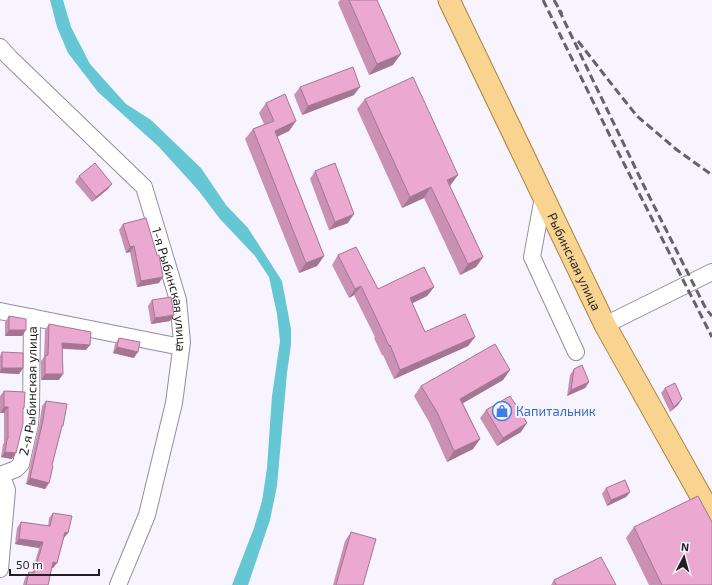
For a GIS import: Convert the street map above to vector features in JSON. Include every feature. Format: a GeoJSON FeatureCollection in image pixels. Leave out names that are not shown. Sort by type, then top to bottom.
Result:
{"type":"FeatureCollection","features":[{"type":"Feature","properties":{"kind":"main road","name":"Рыбинская улица"},"geometry":{"type":"LineString","coordinates":[[449,0],[605,325],[712,516]]}},
{"type":"Feature","properties":{"kind":"street","name":"1-я Рыбинская улица"},"geometry":{"type":"LineString","coordinates":[[0,47],[144,187],[178,300],[182,347],[174,403],[147,515],[118,585]]}},
{"type":"Feature","properties":{"kind":"street"},"geometry":{"type":"LineString","coordinates":[[543,196],[532,257],[576,352]]}},
{"type":"Feature","properties":{"kind":"street"},"geometry":{"type":"LineString","coordinates":[[605,325],[712,272]]}},
{"type":"Feature","properties":{"kind":"street"},"geometry":{"type":"LineString","coordinates":[[0,311],[182,347]]}},
{"type":"Feature","properties":{"kind":"street","name":"2-я Рыбинская улица"},"geometry":{"type":"LineString","coordinates":[[0,475],[16,469],[21,464],[30,424],[32,317]]}},
{"type":"Feature","properties":{"kind":"street"},"geometry":{"type":"LineString","coordinates":[[0,479],[4,482],[7,490],[0,568]]}},
{"type":"Feature","properties":{"kind":"water"},"geometry":{"type":"Polygon","coordinates":[[[50,0],[63,0],[71,27],[90,64],[126,104],[151,120],[201,168],[226,205],[248,228],[282,281],[291,329],[291,345],[287,373],[277,486],[270,520],[248,585],[232,585],[254,528],[262,501],[267,468],[272,396],[280,341],[277,314],[269,277],[255,256],[220,219],[198,190],[159,147],[98,92],[68,53],[57,27],[50,0]]]}},
{"type":"Feature","properties":{"kind":"building"},"geometry":{"type":"Polygon","coordinates":[[[349,0],[377,0],[401,54],[377,64],[349,0]]]}},
{"type":"Feature","properties":{"kind":"building"},"geometry":{"type":"Polygon","coordinates":[[[353,67],[360,87],[308,106],[300,87],[353,67]]]}},
{"type":"Feature","properties":{"kind":"building"},"geometry":{"type":"Polygon","coordinates":[[[413,77],[458,175],[447,180],[483,257],[468,264],[431,187],[410,197],[365,99],[413,77]]]}},
{"type":"Feature","properties":{"kind":"building"},"geometry":{"type":"Polygon","coordinates":[[[285,94],[296,121],[275,131],[324,256],[306,263],[253,129],[274,121],[266,103],[285,94]]]}},
{"type":"Feature","properties":{"kind":"building"},"geometry":{"type":"Polygon","coordinates":[[[95,163],[112,184],[96,197],[79,176],[95,163]]]}},
{"type":"Feature","properties":{"kind":"building"},"geometry":{"type":"Polygon","coordinates":[[[335,163],[354,214],[335,222],[315,171],[335,163]]]}},
{"type":"Feature","properties":{"kind":"building"},"geometry":{"type":"Polygon","coordinates":[[[146,218],[157,255],[159,255],[163,277],[141,281],[134,246],[130,247],[123,224],[146,218]]]}},
{"type":"Feature","properties":{"kind":"building"},"geometry":{"type":"Polygon","coordinates":[[[356,247],[378,289],[424,267],[434,287],[410,298],[425,332],[465,314],[475,337],[400,370],[390,345],[389,346],[361,286],[355,289],[338,255],[356,247]]]}},
{"type":"Feature","properties":{"kind":"building"},"geometry":{"type":"Polygon","coordinates":[[[171,297],[174,315],[155,318],[152,300],[171,297]]]}},
{"type":"Feature","properties":{"kind":"building"},"geometry":{"type":"Polygon","coordinates":[[[9,316],[26,319],[26,330],[9,330],[9,316]]]}},
{"type":"Feature","properties":{"kind":"building"},"geometry":{"type":"Polygon","coordinates":[[[49,324],[91,332],[90,345],[62,343],[63,374],[45,374],[45,356],[48,355],[49,324]]]}},
{"type":"Feature","properties":{"kind":"building"},"geometry":{"type":"Polygon","coordinates":[[[119,338],[140,342],[138,352],[117,347],[119,338]]]}},
{"type":"Feature","properties":{"kind":"building"},"geometry":{"type":"Polygon","coordinates":[[[495,344],[510,370],[460,399],[480,439],[454,451],[437,412],[421,386],[495,344]]]}},
{"type":"Feature","properties":{"kind":"building"},"geometry":{"type":"Polygon","coordinates":[[[2,352],[23,353],[23,368],[2,368],[2,352]]]}},
{"type":"Feature","properties":{"kind":"building"},"geometry":{"type":"Polygon","coordinates":[[[582,365],[589,382],[571,390],[574,369],[582,365]]]}},
{"type":"Feature","properties":{"kind":"building"},"geometry":{"type":"Polygon","coordinates":[[[675,383],[682,399],[674,407],[665,388],[675,383]]]}},
{"type":"Feature","properties":{"kind":"building"},"geometry":{"type":"Polygon","coordinates":[[[4,391],[25,392],[23,424],[16,453],[5,452],[8,439],[8,407],[4,407],[4,391]]]}},
{"type":"Feature","properties":{"kind":"building"},"geometry":{"type":"Polygon","coordinates":[[[510,396],[527,423],[503,438],[486,410],[510,396]]]}},
{"type":"Feature","properties":{"kind":"building"},"geometry":{"type":"Polygon","coordinates":[[[46,401],[67,404],[49,483],[30,478],[46,401]]]}},
{"type":"Feature","properties":{"kind":"building"},"geometry":{"type":"Polygon","coordinates":[[[625,480],[630,492],[611,500],[606,488],[625,480]]]}},
{"type":"Feature","properties":{"kind":"building"},"geometry":{"type":"Polygon","coordinates":[[[698,496],[712,522],[712,585],[662,585],[634,527],[698,496]]]}},
{"type":"Feature","properties":{"kind":"building"},"geometry":{"type":"Polygon","coordinates":[[[53,513],[72,516],[68,533],[65,532],[57,563],[53,562],[48,585],[26,585],[29,572],[34,573],[43,542],[19,539],[21,522],[50,526],[53,513]]]}},
{"type":"Feature","properties":{"kind":"building"},"geometry":{"type":"Polygon","coordinates":[[[351,532],[376,539],[363,585],[336,585],[351,532]]]}},
{"type":"Feature","properties":{"kind":"building"},"geometry":{"type":"Polygon","coordinates":[[[601,557],[616,585],[556,585],[554,580],[601,557]]]}},
{"type":"Feature","properties":{"kind":"railway"},"geometry":{"type":"LineString","coordinates":[[543,0],[712,337]]}},
{"type":"Feature","properties":{"kind":"railway"},"geometry":{"type":"LineString","coordinates":[[554,0],[562,14]]}},
{"type":"Feature","properties":{"kind":"railway"},"geometry":{"type":"LineString","coordinates":[[559,10],[645,188],[706,309],[712,316]]}},
{"type":"Feature","properties":{"kind":"railway"},"geometry":{"type":"LineString","coordinates":[[578,41],[637,116],[677,150],[712,175]]}},
{"type":"Feature","properties":{"kind":"place","name":"Капитальник"},"geometry":{"type":"Point","coordinates":[502,411]}}]}
